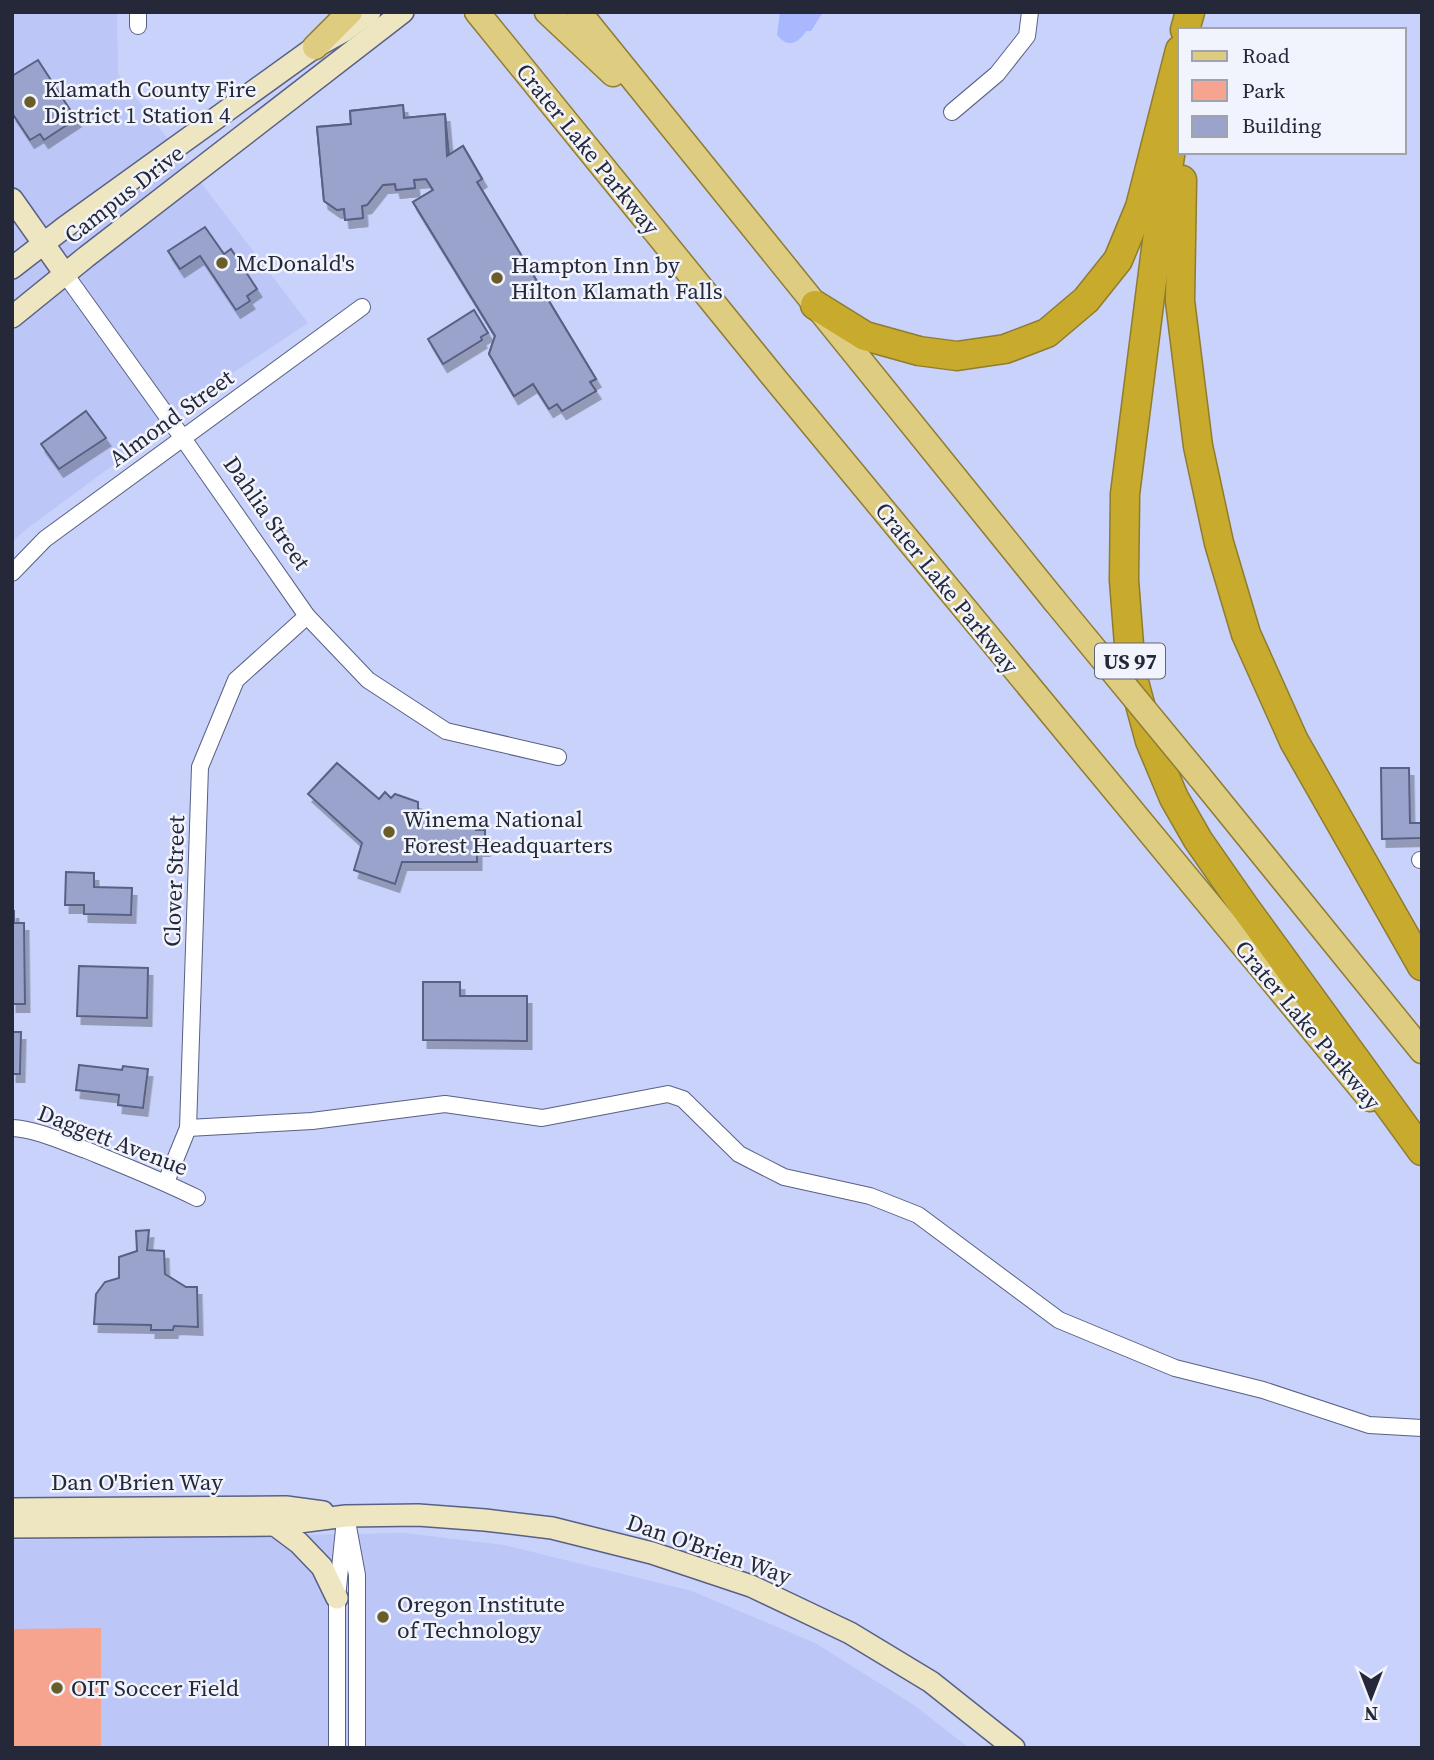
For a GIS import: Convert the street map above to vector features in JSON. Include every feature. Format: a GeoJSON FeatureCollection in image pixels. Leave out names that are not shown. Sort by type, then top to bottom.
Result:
{"type":"FeatureCollection","features":[{"type":"Feature","properties":{"kind":"highway"},"geometry":{"type":"LineString","coordinates":[[815,305],[865,337],[919,351],[957,356],[1005,349],[1047,333],[1086,300],[1118,260],[1140,207],[1178,58]]}},
{"type":"Feature","properties":{"kind":"highway","name":"US 97"},"geometry":{"type":"LineString","coordinates":[[1178,102],[1125,494],[1124,580],[1131,671],[1150,741],[1174,798],[1198,840],[1422,1151]]}},
{"type":"Feature","properties":{"kind":"highway"},"geometry":{"type":"LineString","coordinates":[[1184,154],[1180,301],[1198,446],[1219,543],[1246,634],[1294,741],[1422,966]]}},
{"type":"Feature","properties":{"kind":"main road"},"geometry":{"type":"LineString","coordinates":[[314,47],[350,12]]}},
{"type":"Feature","properties":{"kind":"main road","name":"Crater Lake Parkway"},"geometry":{"type":"LineString","coordinates":[[477,12],[793,402],[1422,1161]]}},
{"type":"Feature","properties":{"kind":"main road"},"geometry":{"type":"LineString","coordinates":[[547,12],[610,72],[648,98]]}},
{"type":"Feature","properties":{"kind":"main road"},"geometry":{"type":"LineString","coordinates":[[579,12],[1422,1051]]}},
{"type":"Feature","properties":{"kind":"street","name":"Campus Drive"},"geometry":{"type":"LineString","coordinates":[[12,268],[314,47],[344,31],[370,12]]}},
{"type":"Feature","properties":{"kind":"street","name":"Campus Drive"},"geometry":{"type":"LineString","coordinates":[[12,317],[403,12]]}},
{"type":"Feature","properties":{"kind":"street"},"geometry":{"type":"LineString","coordinates":[[952,112],[997,74],[1027,36],[1030,12]]}},
{"type":"Feature","properties":{"kind":"street","name":"Dahlia Street"},"geometry":{"type":"LineString","coordinates":[[12,199],[307,616],[368,680],[446,731],[558,757]]}},
{"type":"Feature","properties":{"kind":"street","name":"Almond Street"},"geometry":{"type":"LineString","coordinates":[[12,573],[45,539],[362,307]]}},
{"type":"Feature","properties":{"kind":"street","name":"Clover Street"},"geometry":{"type":"LineString","coordinates":[[166,1182],[188,1128],[200,767],[236,680],[307,616]]}},
{"type":"Feature","properties":{"kind":"street"},"geometry":{"type":"LineString","coordinates":[[188,1128],[312,1121],[445,1104],[542,1118],[668,1094],[683,1099],[739,1154],[784,1177],[870,1196],[918,1215],[1059,1320],[1175,1368],[1264,1390],[1369,1425],[1422,1429]]}},
{"type":"Feature","properties":{"kind":"street","name":"Daggett Avenue"},"geometry":{"type":"LineString","coordinates":[[12,1128],[20,1128],[66,1143],[166,1182],[197,1198]]}},
{"type":"Feature","properties":{"kind":"street","name":"Dan O'Brien Way"},"geometry":{"type":"LineString","coordinates":[[12,1509],[286,1507],[346,1516]]}},
{"type":"Feature","properties":{"kind":"street","name":"Dan O'Brien Way"},"geometry":{"type":"LineString","coordinates":[[12,1527],[275,1525],[346,1516],[418,1515],[552,1528],[652,1553],[751,1586],[850,1633],[931,1682],[1014,1748]]}},
{"type":"Feature","properties":{"kind":"street"},"geometry":{"type":"LineString","coordinates":[[337,1748],[337,1598],[346,1516]]}},
{"type":"Feature","properties":{"kind":"street"},"geometry":{"type":"LineString","coordinates":[[346,1516],[357,1575],[357,1748]]}},
{"type":"Feature","properties":{"kind":"street"},"geometry":{"type":"LineString","coordinates":[[275,1525],[299,1543],[322,1567],[337,1598]]}},
{"type":"Feature","properties":{"kind":"shaded area"},"geometry":{"type":"Polygon","coordinates":[[[12,12],[117,12],[118,74],[308,323],[147,430],[139,446],[12,542],[12,12]]]}},
{"type":"Feature","properties":{"kind":"shaded area"},"geometry":{"type":"Polygon","coordinates":[[[780,12],[823,12],[811,31],[806,31],[800,39],[788,43],[777,35],[780,12]]]}},
{"type":"Feature","properties":{"kind":"shaded area","name":"Oregon Institute of Technology"},"geometry":{"type":"Polygon","coordinates":[[[405,1533],[504,1545],[692,1591],[815,1643],[914,1705],[969,1748],[12,1748],[12,1540],[405,1533]]]}},
{"type":"Feature","properties":{"kind":"green space","name":"OIT Soccer Field"},"geometry":{"type":"Polygon","coordinates":[[[101,1628],[101,1748],[12,1748],[12,1629],[101,1628]]]}},
{"type":"Feature","properties":{"kind":"building"},"geometry":{"type":"Polygon","coordinates":[[[38,60],[76,119],[44,140],[40,134],[30,140],[12,113],[12,76],[38,60]]]}},
{"type":"Feature","properties":{"kind":"building","name":"Hampton Inn by Hilton Klamath Falls"},"geometry":{"type":"Polygon","coordinates":[[[403,105],[404,118],[445,114],[449,155],[463,146],[482,179],[477,182],[596,379],[590,382],[596,391],[562,411],[557,404],[549,409],[533,384],[514,396],[489,354],[495,336],[413,202],[433,190],[426,179],[414,180],[415,188],[396,190],[395,184],[383,185],[367,205],[362,206],[363,218],[345,220],[344,209],[337,210],[324,201],[317,127],[351,124],[350,111],[403,105]]]}},
{"type":"Feature","properties":{"kind":"building","name":"Hampton Inn by Hilton Klamath Falls"},"geometry":{"type":"Polygon","coordinates":[[[403,105],[404,118],[445,114],[447,156],[463,146],[482,179],[477,182],[596,379],[590,382],[596,391],[562,411],[557,404],[549,409],[533,384],[514,396],[489,354],[495,336],[413,202],[433,190],[426,179],[414,180],[415,188],[396,190],[395,184],[383,185],[367,205],[362,206],[363,218],[345,220],[344,209],[337,210],[324,201],[317,127],[351,124],[350,111],[403,105]]]}},
{"type":"Feature","properties":{"kind":"building","name":"McDonald's"},"geometry":{"type":"Polygon","coordinates":[[[205,227],[224,254],[231,249],[257,289],[247,296],[250,301],[236,310],[200,256],[180,269],[168,251],[205,227]]]}},
{"type":"Feature","properties":{"kind":"building"},"geometry":{"type":"Polygon","coordinates":[[[474,310],[488,333],[481,337],[482,340],[443,364],[428,339],[474,310]]]}},
{"type":"Feature","properties":{"kind":"building"},"geometry":{"type":"Polygon","coordinates":[[[86,411],[106,438],[59,469],[41,444],[86,411]]]}},
{"type":"Feature","properties":{"kind":"building"},"geometry":{"type":"Polygon","coordinates":[[[337,763],[379,799],[385,792],[391,798],[395,794],[418,802],[418,818],[476,818],[476,830],[485,830],[485,848],[477,848],[477,862],[402,862],[395,884],[354,870],[362,843],[308,794],[337,763]]]}},
{"type":"Feature","properties":{"kind":"building"},"geometry":{"type":"Polygon","coordinates":[[[1381,768],[1409,768],[1410,823],[1422,823],[1422,838],[1382,839],[1381,768]]]}},
{"type":"Feature","properties":{"kind":"building"},"geometry":{"type":"Polygon","coordinates":[[[66,872],[94,873],[94,887],[132,888],[131,915],[84,914],[84,905],[65,905],[66,872]]]}},
{"type":"Feature","properties":{"kind":"building"},"geometry":{"type":"Polygon","coordinates":[[[12,911],[14,923],[24,923],[25,1004],[12,1004],[12,911]]]}},
{"type":"Feature","properties":{"kind":"building"},"geometry":{"type":"Polygon","coordinates":[[[79,966],[148,968],[147,1018],[77,1016],[79,966]]]}},
{"type":"Feature","properties":{"kind":"building"},"geometry":{"type":"Polygon","coordinates":[[[423,982],[460,982],[460,996],[527,996],[527,1041],[423,1040],[423,982]]]}},
{"type":"Feature","properties":{"kind":"building"},"geometry":{"type":"Polygon","coordinates":[[[12,1032],[21,1032],[20,1074],[12,1074],[12,1032]]]}},
{"type":"Feature","properties":{"kind":"building"},"geometry":{"type":"Polygon","coordinates":[[[79,1065],[122,1070],[123,1066],[148,1069],[143,1108],[118,1105],[119,1095],[76,1090],[79,1065]]]}},
{"type":"Feature","properties":{"kind":"building"},"geometry":{"type":"Polygon","coordinates":[[[149,1230],[147,1250],[164,1251],[165,1274],[186,1287],[197,1287],[198,1327],[174,1326],[173,1330],[151,1330],[151,1325],[94,1324],[96,1294],[105,1282],[119,1278],[119,1257],[137,1251],[136,1231],[149,1230]]]}},
{"type":"Feature","properties":{"kind":"place","name":"Klamath County Fire District 1 Station 4"},"geometry":{"type":"Point","coordinates":[30,102]}},
{"type":"Feature","properties":{"kind":"place","name":"McDonald's"},"geometry":{"type":"Point","coordinates":[222,263]}},
{"type":"Feature","properties":{"kind":"place","name":"Hampton Inn by Hilton Klamath Falls"},"geometry":{"type":"Point","coordinates":[497,278]}},
{"type":"Feature","properties":{"kind":"place","name":"Winema National Forest Headquarters"},"geometry":{"type":"Point","coordinates":[389,832]}},
{"type":"Feature","properties":{"kind":"place","name":"Oregon Institute of Technology"},"geometry":{"type":"Point","coordinates":[383,1617]}},
{"type":"Feature","properties":{"kind":"place","name":"OIT Soccer Field"},"geometry":{"type":"Point","coordinates":[57,1688]}}]}
